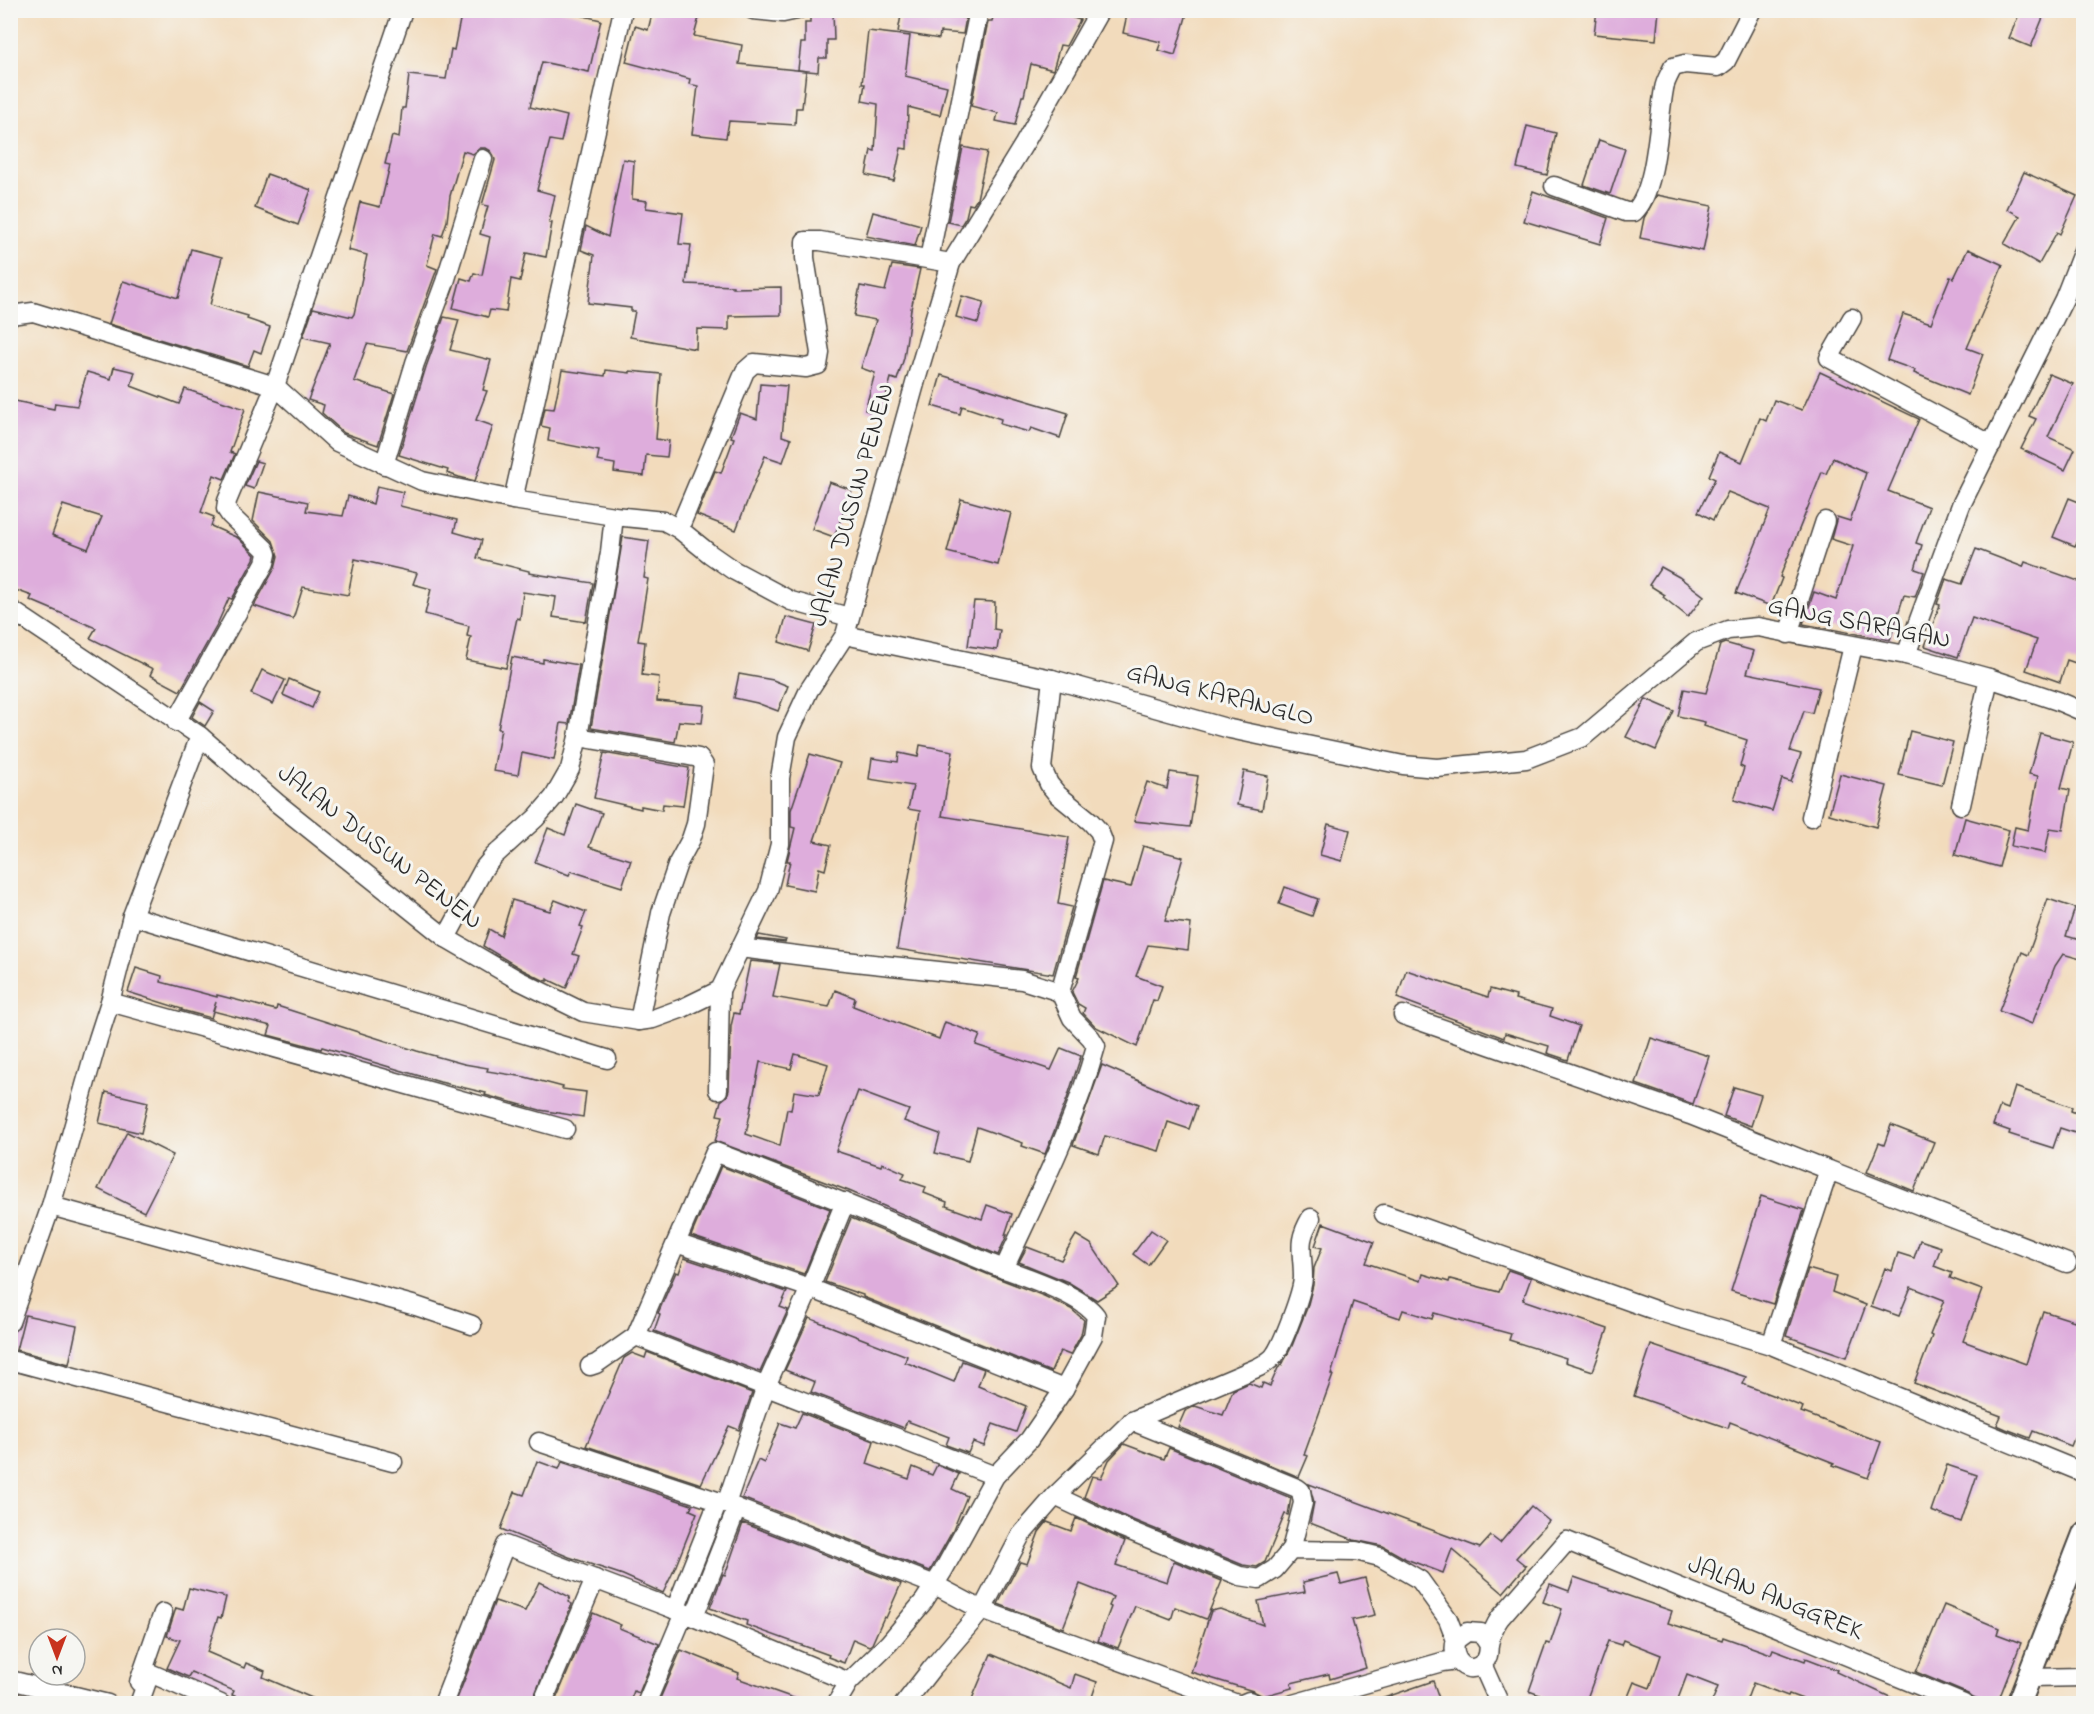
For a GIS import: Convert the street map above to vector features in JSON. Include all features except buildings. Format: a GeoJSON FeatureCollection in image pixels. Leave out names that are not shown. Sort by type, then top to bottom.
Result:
{"type":"FeatureCollection","features":[{"type":"Feature","properties":{"kind":"street"},"geometry":{"type":"LineString","coordinates":[[176,722],[265,563],[267,554],[265,549],[226,510],[227,501],[275,386],[403,10]]}},
{"type":"Feature","properties":{"kind":"street"},"geometry":{"type":"LineString","coordinates":[[513,500],[623,10]]}},
{"type":"Feature","properties":{"kind":"street"},"geometry":{"type":"LineString","coordinates":[[753,10],[783,13],[797,10]]}},
{"type":"Feature","properties":{"kind":"street"},"geometry":{"type":"LineString","coordinates":[[929,259],[979,10]]}},
{"type":"Feature","properties":{"kind":"street","name":"JALAN DUSUN PENEN"},"geometry":{"type":"LineString","coordinates":[[10,609],[200,736],[277,803],[446,938],[518,980],[583,1012],[646,1020],[683,1008],[720,990],[768,891],[780,844],[780,778],[787,737],[809,690],[844,635],[951,263],[1024,144],[1100,10]]}},
{"type":"Feature","properties":{"kind":"street"},"geometry":{"type":"LineString","coordinates":[[1554,186],[1626,212],[1634,212],[1640,206],[1649,186],[1664,86],[1673,67],[1685,64],[1718,67],[1726,61],[1752,10]]}},
{"type":"Feature","properties":{"kind":"street"},"geometry":{"type":"LineString","coordinates":[[384,465],[415,363],[445,282],[483,159]]}},
{"type":"Feature","properties":{"kind":"street"},"geometry":{"type":"LineString","coordinates":[[679,529],[745,371],[754,363],[806,368],[818,365],[820,353],[804,252],[805,241],[951,263]]}},
{"type":"Feature","properties":{"kind":"street"},"geometry":{"type":"LineString","coordinates":[[1906,655],[1961,505],[2064,299],[2084,249]]}},
{"type":"Feature","properties":{"kind":"street"},"geometry":{"type":"LineString","coordinates":[[10,315],[33,312],[275,386],[337,442],[422,481],[513,500],[614,516],[664,521],[679,529],[734,570],[791,601],[849,617]]}},
{"type":"Feature","properties":{"kind":"street"},"geometry":{"type":"LineString","coordinates":[[1852,318],[1829,358],[1992,445]]}},
{"type":"Feature","properties":{"kind":"street"},"geometry":{"type":"LineString","coordinates":[[446,938],[484,868],[536,818],[554,797],[570,769],[578,737],[610,552],[614,516]]}},
{"type":"Feature","properties":{"kind":"street"},"geometry":{"type":"LineString","coordinates":[[1788,634],[1825,521]]}},
{"type":"Feature","properties":{"kind":"street","name":"GANG SARAGAN"},"geometry":{"type":"LineString","coordinates":[[1583,737],[1696,642],[1728,630],[1758,627],[1906,655],[1989,678],[2084,712]]}},
{"type":"Feature","properties":{"kind":"street","name":"GANG KARANGLO"},"geometry":{"type":"LineString","coordinates":[[844,635],[1052,679],[1230,729],[1403,765],[1437,768],[1526,759],[1583,737]]}},
{"type":"Feature","properties":{"kind":"street"},"geometry":{"type":"LineString","coordinates":[[1811,817],[1852,646]]}},
{"type":"Feature","properties":{"kind":"street"},"geometry":{"type":"LineString","coordinates":[[1961,805],[1989,678]]}},
{"type":"Feature","properties":{"kind":"street"},"geometry":{"type":"LineString","coordinates":[[1004,1269],[1043,1186],[1089,1073],[1096,1046],[1072,1018],[1060,992],[1103,841],[1099,831],[1090,820],[1058,795],[1049,784],[1042,768],[1052,679]]}},
{"type":"Feature","properties":{"kind":"street"},"geometry":{"type":"LineString","coordinates":[[10,1322],[51,1206],[110,1002],[132,916],[200,736]]}},
{"type":"Feature","properties":{"kind":"street"},"geometry":{"type":"LineString","coordinates":[[578,737],[699,758],[704,765],[696,824],[678,863],[661,914],[646,1020]]}},
{"type":"Feature","properties":{"kind":"street"},"geometry":{"type":"LineString","coordinates":[[132,916],[607,1059]]}},
{"type":"Feature","properties":{"kind":"street"},"geometry":{"type":"LineString","coordinates":[[740,948],[1022,980],[1060,992]]}},
{"type":"Feature","properties":{"kind":"street"},"geometry":{"type":"LineString","coordinates":[[718,1090],[720,990]]}},
{"type":"Feature","properties":{"kind":"street"},"geometry":{"type":"LineString","coordinates":[[110,1002],[565,1129]]}},
{"type":"Feature","properties":{"kind":"street"},"geometry":{"type":"LineString","coordinates":[[1403,1015],[1690,1115],[2067,1263]]}},
{"type":"Feature","properties":{"kind":"street"},"geometry":{"type":"LineString","coordinates":[[590,1366],[636,1336],[715,1152],[845,1202],[1035,1281],[1089,1307],[1096,1316],[1093,1336],[1064,1389],[1029,1440],[995,1476],[941,1588],[849,1682],[836,1704]]}},
{"type":"Feature","properties":{"kind":"street"},"geometry":{"type":"LineString","coordinates":[[1771,1345],[1829,1170]]}},
{"type":"Feature","properties":{"kind":"street"},"geometry":{"type":"LineString","coordinates":[[646,1704],[685,1613],[727,1505],[766,1386],[845,1202]]}},
{"type":"Feature","properties":{"kind":"street"},"geometry":{"type":"LineString","coordinates":[[51,1206],[416,1306],[472,1325]]}},
{"type":"Feature","properties":{"kind":"street"},"geometry":{"type":"LineString","coordinates":[[1384,1214],[1660,1312],[1771,1345],[2084,1473]]}},
{"type":"Feature","properties":{"kind":"street"},"geometry":{"type":"LineString","coordinates":[[904,1704],[977,1608],[1021,1535],[1055,1496],[1132,1421],[1259,1367],[1272,1358],[1282,1342],[1300,1294],[1304,1278],[1300,1247],[1303,1232],[1311,1218]]}},
{"type":"Feature","properties":{"kind":"street"},"geometry":{"type":"LineString","coordinates":[[676,1243],[810,1288],[1064,1389]]}},
{"type":"Feature","properties":{"kind":"street"},"geometry":{"type":"LineString","coordinates":[[636,1336],[995,1476]]}},
{"type":"Feature","properties":{"kind":"street"},"geometry":{"type":"LineString","coordinates":[[10,1360],[393,1462]]}},
{"type":"Feature","properties":{"kind":"street"},"geometry":{"type":"LineString","coordinates":[[1055,1496],[1123,1528],[1240,1576],[1259,1579],[1275,1569],[1291,1550],[1303,1503],[1301,1491],[1132,1421]]}},
{"type":"Feature","properties":{"kind":"street"},"geometry":{"type":"LineString","coordinates":[[539,1442],[727,1505],[941,1588],[977,1608],[1237,1704]]}},
{"type":"Feature","properties":{"kind":"street"},"geometry":{"type":"LineString","coordinates":[[2018,1704],[2084,1534]]}},
{"type":"Feature","properties":{"kind":"street","name":"JALAN ANGGREK"},"geometry":{"type":"LineString","coordinates":[[1489,1645],[1500,1618],[1567,1541],[1964,1704]]}},
{"type":"Feature","properties":{"kind":"street"},"geometry":{"type":"LineString","coordinates":[[442,1704],[505,1545],[685,1613],[849,1682]]}},
{"type":"Feature","properties":{"kind":"street"},"geometry":{"type":"LineString","coordinates":[[1291,1550],[1356,1551],[1380,1557],[1420,1580],[1448,1619],[1456,1640],[1454,1654],[1462,1665],[1469,1667],[1482,1664],[1490,1652],[1486,1638],[1474,1631],[1467,1632],[1456,1640]]}},
{"type":"Feature","properties":{"kind":"street"},"geometry":{"type":"LineString","coordinates":[[542,1704],[595,1579]]}},
{"type":"Feature","properties":{"kind":"street"},"geometry":{"type":"LineString","coordinates":[[131,1704],[143,1687],[163,1612]]}},
{"type":"Feature","properties":{"kind":"street"},"geometry":{"type":"LineString","coordinates":[[1293,1704],[1442,1662],[1457,1660]]}},
{"type":"Feature","properties":{"kind":"street"},"geometry":{"type":"LineString","coordinates":[[1482,1664],[1501,1702]]}},
{"type":"Feature","properties":{"kind":"street"},"geometry":{"type":"LineString","coordinates":[[2029,1678],[2084,1677]]}},
{"type":"Feature","properties":{"kind":"street"},"geometry":{"type":"LineString","coordinates":[[10,1680],[108,1704]]}},
{"type":"Feature","properties":{"kind":"street"},"geometry":{"type":"LineString","coordinates":[[143,1687],[220,1704]]}},
{"type":"Feature","properties":{"kind":"street"},"geometry":{"type":"LineString","coordinates":[[1242,1704],[1249,1701],[1256,1704]]}}]}
